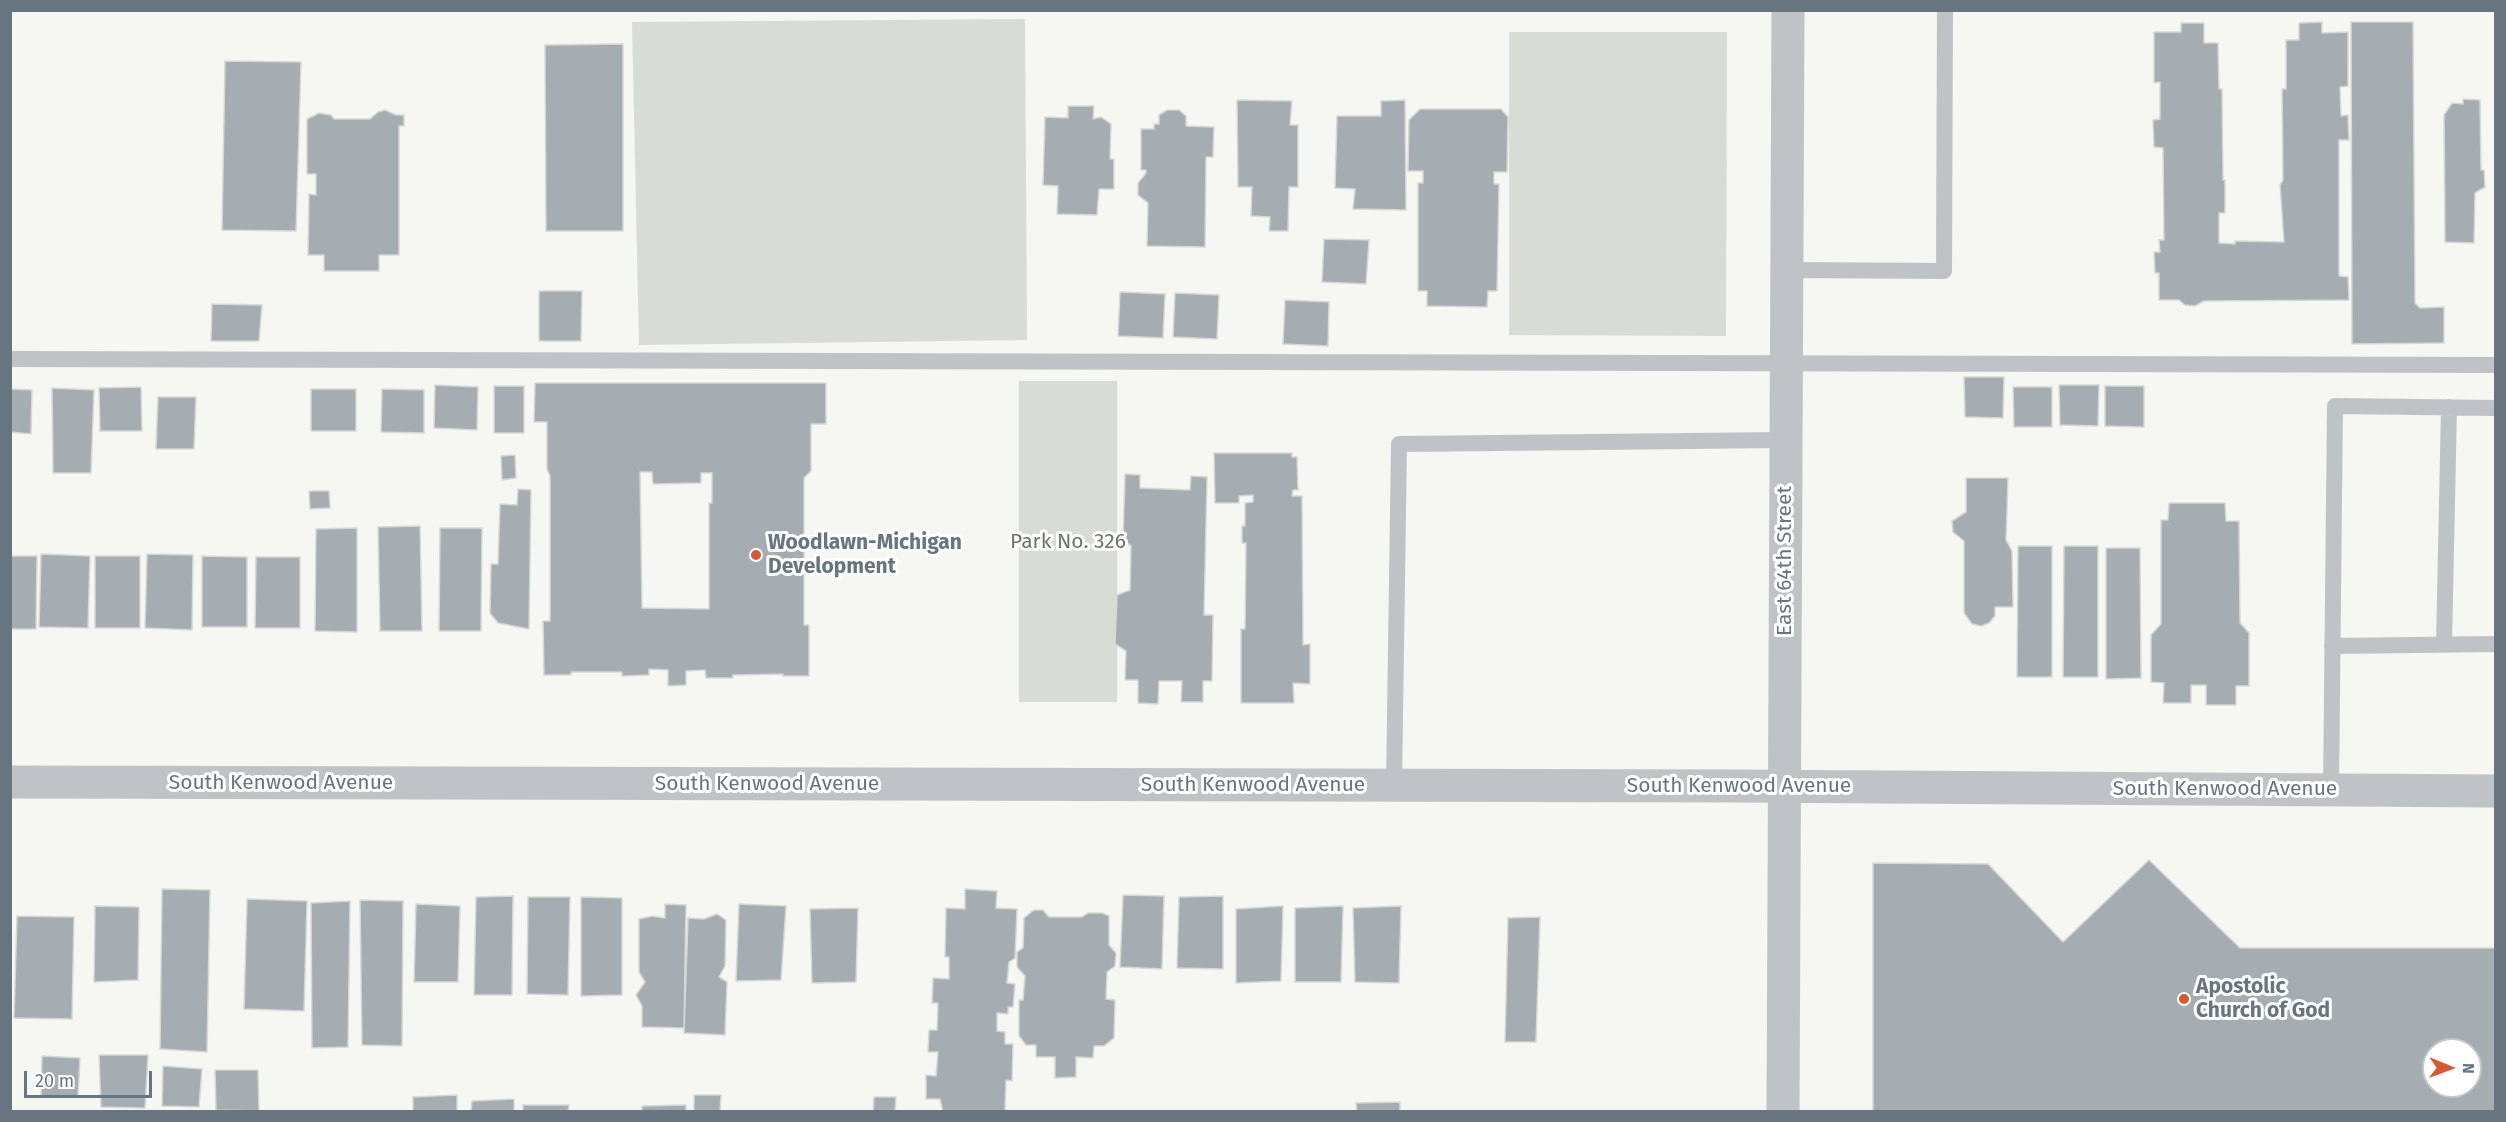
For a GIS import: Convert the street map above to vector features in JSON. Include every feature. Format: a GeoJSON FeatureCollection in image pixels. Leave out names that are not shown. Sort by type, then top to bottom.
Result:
{"type":"FeatureCollection","features":[{"type":"Feature","properties":{"kind":"street","name":"East 64th Street"},"geometry":{"type":"LineString","coordinates":[[1783,1112],[1788,10]]}},
{"type":"Feature","properties":{"kind":"street","name":"South Kenwood Avenue"},"geometry":{"type":"LineString","coordinates":[[10,782],[1784,786],[2496,791]]}},
{"type":"Feature","properties":{"kind":"lane"},"geometry":{"type":"LineString","coordinates":[[1786,270],[1944,271],[1945,10]]}},
{"type":"Feature","properties":{"kind":"lane"},"geometry":{"type":"LineString","coordinates":[[10,359],[2496,365]]}},
{"type":"Feature","properties":{"kind":"lane"},"geometry":{"type":"LineString","coordinates":[[2331,790],[2335,406],[2496,408]]}},
{"type":"Feature","properties":{"kind":"lane"},"geometry":{"type":"LineString","coordinates":[[2444,644],[2449,407]]}},
{"type":"Feature","properties":{"kind":"lane"},"geometry":{"type":"LineString","coordinates":[[1394,785],[1399,444],[1785,440]]}},
{"type":"Feature","properties":{"kind":"lane"},"geometry":{"type":"LineString","coordinates":[[2332,646],[2496,644]]}},
{"type":"Feature","properties":{"kind":"green space"},"geometry":{"type":"Polygon","coordinates":[[[1025,19],[1027,340],[639,345],[632,22],[1025,19]]]}},
{"type":"Feature","properties":{"kind":"green space"},"geometry":{"type":"Polygon","coordinates":[[[1509,32],[1727,32],[1726,336],[1509,335],[1509,32]]]}},
{"type":"Feature","properties":{"kind":"green space","name":"Park No. 326"},"geometry":{"type":"Polygon","coordinates":[[[1019,381],[1117,381],[1117,702],[1019,702],[1019,381]]]}},
{"type":"Feature","properties":{"kind":"building"},"geometry":{"type":"Polygon","coordinates":[[[2322,22],[2322,33],[2348,32],[2348,86],[2340,87],[2341,116],[2348,115],[2349,140],[2339,140],[2339,276],[2348,277],[2349,300],[2204,301],[2195,306],[2185,305],[2179,300],[2159,300],[2159,273],[2155,273],[2154,252],[2160,252],[2159,240],[2164,240],[2163,148],[2154,147],[2153,120],[2160,119],[2160,82],[2154,83],[2154,32],[2181,32],[2181,23],[2204,23],[2204,43],[2218,43],[2219,89],[2222,89],[2223,180],[2225,180],[2225,213],[2219,213],[2219,243],[2284,242],[2280,185],[2283,180],[2282,89],[2286,89],[2286,40],[2299,40],[2299,23],[2322,22]]]}},
{"type":"Feature","properties":{"kind":"building"},"geometry":{"type":"Polygon","coordinates":[[[2351,22],[2413,22],[2415,303],[2420,308],[2444,307],[2444,343],[2352,344],[2351,22]]]}},
{"type":"Feature","properties":{"kind":"building"},"geometry":{"type":"Polygon","coordinates":[[[623,44],[623,231],[546,231],[545,45],[623,44]]]}},
{"type":"Feature","properties":{"kind":"building"},"geometry":{"type":"Polygon","coordinates":[[[225,61],[301,62],[296,231],[222,230],[225,61]]]}},
{"type":"Feature","properties":{"kind":"building"},"geometry":{"type":"Polygon","coordinates":[[[2463,99],[2480,100],[2481,170],[2484,170],[2485,187],[2475,193],[2474,243],[2445,242],[2444,115],[2452,103],[2463,104],[2463,99]]]}},
{"type":"Feature","properties":{"kind":"building"},"geometry":{"type":"Polygon","coordinates":[[[1237,100],[1292,101],[1290,125],[1298,125],[1298,187],[1289,187],[1288,231],[1269,231],[1270,217],[1251,216],[1252,187],[1238,187],[1237,100]]]}},
{"type":"Feature","properties":{"kind":"building"},"geometry":{"type":"Polygon","coordinates":[[[1405,100],[1406,210],[1353,209],[1355,189],[1335,188],[1337,116],[1381,116],[1381,101],[1405,100]]]}},
{"type":"Feature","properties":{"kind":"building"},"geometry":{"type":"Polygon","coordinates":[[[1068,106],[1094,106],[1093,119],[1101,117],[1111,124],[1110,159],[1114,159],[1114,189],[1099,189],[1097,215],[1057,214],[1058,186],[1043,185],[1045,117],[1068,118],[1068,106]]]}},
{"type":"Feature","properties":{"kind":"building"},"geometry":{"type":"Polygon","coordinates":[[[1420,109],[1501,109],[1508,117],[1507,172],[1494,172],[1494,184],[1499,184],[1497,291],[1488,291],[1487,307],[1427,306],[1427,291],[1418,291],[1418,183],[1423,183],[1423,171],[1408,171],[1409,120],[1420,109]]]}},
{"type":"Feature","properties":{"kind":"building"},"geometry":{"type":"Polygon","coordinates":[[[385,110],[396,115],[404,115],[404,126],[399,126],[399,255],[379,255],[379,271],[324,271],[324,255],[308,255],[309,194],[316,195],[316,174],[307,174],[307,119],[319,113],[331,115],[334,119],[370,119],[378,112],[385,110]]]}},
{"type":"Feature","properties":{"kind":"building"},"geometry":{"type":"Polygon","coordinates":[[[1167,110],[1179,110],[1186,116],[1186,126],[1214,127],[1213,157],[1206,157],[1205,247],[1147,246],[1148,203],[1138,195],[1138,183],[1146,173],[1146,170],[1141,170],[1141,129],[1154,129],[1154,124],[1159,124],[1159,115],[1167,110]]]}},
{"type":"Feature","properties":{"kind":"building"},"geometry":{"type":"Polygon","coordinates":[[[1324,239],[1369,240],[1366,284],[1322,282],[1324,239]]]}},
{"type":"Feature","properties":{"kind":"building"},"geometry":{"type":"Polygon","coordinates":[[[539,291],[582,291],[581,341],[539,341],[539,291]]]}},
{"type":"Feature","properties":{"kind":"building"},"geometry":{"type":"Polygon","coordinates":[[[1120,292],[1165,294],[1163,338],[1118,336],[1120,292]]]}},
{"type":"Feature","properties":{"kind":"building"},"geometry":{"type":"Polygon","coordinates":[[[1175,293],[1219,295],[1217,339],[1173,337],[1175,293]]]}},
{"type":"Feature","properties":{"kind":"building"},"geometry":{"type":"Polygon","coordinates":[[[1285,300],[1329,302],[1328,346],[1283,344],[1285,300]]]}},
{"type":"Feature","properties":{"kind":"building"},"geometry":{"type":"Polygon","coordinates":[[[212,304],[262,305],[259,341],[211,341],[212,304]]]}},
{"type":"Feature","properties":{"kind":"building"},"geometry":{"type":"Polygon","coordinates":[[[1964,377],[2004,377],[2003,418],[1965,417],[1964,377]]]}},
{"type":"Feature","properties":{"kind":"building","name":"Woodlawn-Michigan Development"},"geometry":{"type":"Polygon","coordinates":[[[535,383],[826,383],[826,424],[811,424],[811,471],[804,478],[804,625],[809,625],[809,676],[783,676],[783,674],[706,678],[705,670],[686,671],[686,685],[668,686],[668,670],[649,669],[649,675],[622,676],[622,672],[571,672],[571,675],[544,675],[543,621],[550,621],[550,476],[547,469],[547,422],[534,422],[535,383]],[[640,472],[642,608],[709,609],[709,503],[712,503],[712,473],[701,473],[701,483],[653,484],[652,472],[640,472]]]}},
{"type":"Feature","properties":{"kind":"building"},"geometry":{"type":"Polygon","coordinates":[[[435,385],[478,387],[477,430],[434,428],[435,385]]]}},
{"type":"Feature","properties":{"kind":"building"},"geometry":{"type":"Polygon","coordinates":[[[2059,385],[2099,385],[2098,426],[2060,425],[2059,385]]]}},
{"type":"Feature","properties":{"kind":"building"},"geometry":{"type":"Polygon","coordinates":[[[494,386],[524,386],[524,433],[494,433],[494,386]]]}},
{"type":"Feature","properties":{"kind":"building"},"geometry":{"type":"Polygon","coordinates":[[[2105,386],[2144,386],[2144,427],[2105,426],[2105,386]]]}},
{"type":"Feature","properties":{"kind":"building"},"geometry":{"type":"Polygon","coordinates":[[[141,387],[142,431],[100,431],[99,388],[141,387]]]}},
{"type":"Feature","properties":{"kind":"building"},"geometry":{"type":"Polygon","coordinates":[[[2013,387],[2052,387],[2052,427],[2014,427],[2013,387]]]}},
{"type":"Feature","properties":{"kind":"building"},"geometry":{"type":"Polygon","coordinates":[[[52,388],[94,390],[91,473],[53,473],[52,388]]]}},
{"type":"Feature","properties":{"kind":"building"},"geometry":{"type":"Polygon","coordinates":[[[10,389],[32,390],[31,434],[10,432],[10,389]]]}},
{"type":"Feature","properties":{"kind":"building"},"geometry":{"type":"Polygon","coordinates":[[[311,389],[356,389],[356,431],[311,431],[311,389]]]}},
{"type":"Feature","properties":{"kind":"building"},"geometry":{"type":"Polygon","coordinates":[[[382,389],[424,390],[424,433],[381,432],[382,389]]]}},
{"type":"Feature","properties":{"kind":"building"},"geometry":{"type":"Polygon","coordinates":[[[158,397],[196,397],[194,449],[156,449],[158,397]]]}},
{"type":"Feature","properties":{"kind":"building"},"geometry":{"type":"Polygon","coordinates":[[[1214,453],[1292,453],[1292,457],[1297,457],[1298,490],[1293,490],[1292,496],[1302,496],[1303,645],[1310,644],[1310,684],[1293,683],[1294,703],[1241,703],[1241,629],[1245,629],[1246,543],[1242,543],[1242,526],[1245,526],[1245,503],[1253,502],[1253,495],[1239,496],[1239,503],[1215,503],[1214,453]]]}},
{"type":"Feature","properties":{"kind":"building"},"geometry":{"type":"Polygon","coordinates":[[[515,455],[516,478],[502,480],[501,456],[515,455]]]}},
{"type":"Feature","properties":{"kind":"building"},"geometry":{"type":"Polygon","coordinates":[[[1125,474],[1140,475],[1140,488],[1190,490],[1191,476],[1207,477],[1204,615],[1213,615],[1212,681],[1203,681],[1203,702],[1181,702],[1182,681],[1159,681],[1158,704],[1138,703],[1138,680],[1125,680],[1126,651],[1115,644],[1117,595],[1130,590],[1131,546],[1123,541],[1125,474]]]}},
{"type":"Feature","properties":{"kind":"building"},"geometry":{"type":"Polygon","coordinates":[[[1966,478],[2008,478],[2006,540],[2012,551],[2013,607],[1995,607],[1995,616],[1989,623],[1981,626],[1972,624],[1964,613],[1964,541],[1953,532],[1952,521],[1966,512],[1966,478]]]}},
{"type":"Feature","properties":{"kind":"building"},"geometry":{"type":"Polygon","coordinates":[[[518,489],[531,490],[529,629],[498,623],[490,613],[491,564],[498,564],[500,504],[517,505],[518,489]]]}},
{"type":"Feature","properties":{"kind":"building"},"geometry":{"type":"Polygon","coordinates":[[[309,491],[329,491],[330,508],[310,509],[309,491]]]}},
{"type":"Feature","properties":{"kind":"building"},"geometry":{"type":"Polygon","coordinates":[[[2169,503],[2225,503],[2226,521],[2239,521],[2240,623],[2249,633],[2249,686],[2236,686],[2236,705],[2206,705],[2206,685],[2191,685],[2191,703],[2163,703],[2164,683],[2151,682],[2151,635],[2161,624],[2161,520],[2168,520],[2169,503]]]}},
{"type":"Feature","properties":{"kind":"building"},"geometry":{"type":"Polygon","coordinates":[[[420,526],[422,631],[380,631],[378,527],[420,526]]]}},
{"type":"Feature","properties":{"kind":"building"},"geometry":{"type":"Polygon","coordinates":[[[357,528],[357,632],[315,631],[316,529],[357,528]]]}},
{"type":"Feature","properties":{"kind":"building"},"geometry":{"type":"Polygon","coordinates":[[[440,528],[482,528],[481,631],[439,631],[440,528]]]}},
{"type":"Feature","properties":{"kind":"building"},"geometry":{"type":"Polygon","coordinates":[[[2018,546],[2052,546],[2052,677],[2017,677],[2018,546]]]}},
{"type":"Feature","properties":{"kind":"building"},"geometry":{"type":"Polygon","coordinates":[[[2064,546],[2098,546],[2098,677],[2063,677],[2064,546]]]}},
{"type":"Feature","properties":{"kind":"building"},"geometry":{"type":"Polygon","coordinates":[[[2106,548],[2140,548],[2141,678],[2106,679],[2106,548]]]}},
{"type":"Feature","properties":{"kind":"building"},"geometry":{"type":"Polygon","coordinates":[[[41,554],[90,556],[88,628],[39,627],[41,554]]]}},
{"type":"Feature","properties":{"kind":"building"},"geometry":{"type":"Polygon","coordinates":[[[147,554],[193,555],[192,630],[145,628],[147,554]]]}},
{"type":"Feature","properties":{"kind":"building"},"geometry":{"type":"Polygon","coordinates":[[[10,556],[37,556],[36,629],[10,629],[10,556]]]}},
{"type":"Feature","properties":{"kind":"building"},"geometry":{"type":"Polygon","coordinates":[[[95,556],[140,556],[140,628],[95,628],[95,556]]]}},
{"type":"Feature","properties":{"kind":"building"},"geometry":{"type":"Polygon","coordinates":[[[202,556],[247,557],[247,627],[202,627],[202,556]]]}},
{"type":"Feature","properties":{"kind":"building"},"geometry":{"type":"Polygon","coordinates":[[[256,557],[300,557],[300,628],[255,628],[256,557]]]}},
{"type":"Feature","properties":{"kind":"building","name":"Apostolic Church of God"},"geometry":{"type":"Polygon","coordinates":[[[2149,860],[2240,948],[2496,948],[2496,1112],[1873,1112],[1873,863],[1988,864],[2063,942],[2149,860]]]}},
{"type":"Feature","properties":{"kind":"building"},"geometry":{"type":"Polygon","coordinates":[[[162,889],[210,890],[207,1052],[160,1049],[162,889]]]}},
{"type":"Feature","properties":{"kind":"building"},"geometry":{"type":"Polygon","coordinates":[[[965,889],[997,891],[996,908],[1017,909],[1015,958],[1009,962],[1007,983],[1015,984],[1013,1007],[1008,1007],[1008,1014],[997,1013],[997,1031],[1005,1032],[1005,1044],[1013,1044],[1012,1081],[1006,1080],[1005,1110],[1015,1112],[943,1112],[940,1099],[926,1099],[926,1075],[936,1076],[938,1052],[928,1052],[929,1030],[937,1030],[938,1003],[932,1003],[933,978],[949,979],[949,957],[945,957],[946,908],[965,909],[965,889]]]}},
{"type":"Feature","properties":{"kind":"building"},"geometry":{"type":"Polygon","coordinates":[[[1123,895],[1164,896],[1162,969],[1120,967],[1123,895]]]}},
{"type":"Feature","properties":{"kind":"building"},"geometry":{"type":"Polygon","coordinates":[[[513,896],[512,995],[474,995],[476,897],[513,896]]]}},
{"type":"Feature","properties":{"kind":"building"},"geometry":{"type":"Polygon","coordinates":[[[1223,896],[1223,969],[1177,968],[1179,897],[1223,896]]]}},
{"type":"Feature","properties":{"kind":"building"},"geometry":{"type":"Polygon","coordinates":[[[528,897],[570,897],[568,995],[527,994],[528,897]]]}},
{"type":"Feature","properties":{"kind":"building"},"geometry":{"type":"Polygon","coordinates":[[[581,897],[622,898],[622,995],[581,996],[581,897]]]}},
{"type":"Feature","properties":{"kind":"building"},"geometry":{"type":"Polygon","coordinates":[[[247,899],[307,901],[304,1011],[244,1009],[247,899]]]}},
{"type":"Feature","properties":{"kind":"building"},"geometry":{"type":"Polygon","coordinates":[[[360,900],[403,901],[402,1046],[362,1045],[360,900]]]}},
{"type":"Feature","properties":{"kind":"building"},"geometry":{"type":"Polygon","coordinates":[[[350,901],[348,1047],[312,1048],[311,903],[350,901]]]}},
{"type":"Feature","properties":{"kind":"building"},"geometry":{"type":"Polygon","coordinates":[[[416,904],[460,906],[458,982],[414,982],[416,904]]]}},
{"type":"Feature","properties":{"kind":"building"},"geometry":{"type":"Polygon","coordinates":[[[665,904],[686,905],[684,1028],[642,1027],[642,1006],[636,995],[645,982],[639,972],[639,919],[652,916],[665,918],[665,904]]]}},
{"type":"Feature","properties":{"kind":"building"},"geometry":{"type":"Polygon","coordinates":[[[739,904],[786,906],[781,980],[736,981],[739,904]]]}},
{"type":"Feature","properties":{"kind":"building"},"geometry":{"type":"Polygon","coordinates":[[[95,906],[139,907],[138,980],[94,982],[95,906]]]}},
{"type":"Feature","properties":{"kind":"building"},"geometry":{"type":"Polygon","coordinates":[[[1283,906],[1281,981],[1236,983],[1236,909],[1283,906]]]}},
{"type":"Feature","properties":{"kind":"building"},"geometry":{"type":"Polygon","coordinates":[[[1343,906],[1341,982],[1295,982],[1295,908],[1343,906]]]}},
{"type":"Feature","properties":{"kind":"building"},"geometry":{"type":"Polygon","coordinates":[[[1401,906],[1399,983],[1355,982],[1353,908],[1401,906]]]}},
{"type":"Feature","properties":{"kind":"building"},"geometry":{"type":"Polygon","coordinates":[[[858,908],[856,982],[812,983],[810,909],[858,908]]]}},
{"type":"Feature","properties":{"kind":"building"},"geometry":{"type":"Polygon","coordinates":[[[1034,910],[1043,910],[1049,917],[1082,917],[1088,913],[1102,913],[1109,916],[1109,945],[1116,953],[1115,966],[1107,972],[1106,999],[1115,1000],[1114,1038],[1104,1046],[1094,1046],[1093,1058],[1076,1057],[1076,1077],[1055,1078],[1055,1057],[1036,1057],[1036,1045],[1026,1045],[1019,1036],[1019,1000],[1023,1000],[1025,976],[1017,967],[1017,952],[1023,948],[1024,918],[1034,910]]]}},
{"type":"Feature","properties":{"kind":"building"},"geometry":{"type":"Polygon","coordinates":[[[717,914],[726,920],[725,966],[719,977],[727,982],[725,1035],[684,1033],[688,918],[704,919],[717,914]]]}},
{"type":"Feature","properties":{"kind":"building"},"geometry":{"type":"Polygon","coordinates":[[[17,916],[74,917],[72,1019],[14,1018],[17,916]]]}},
{"type":"Feature","properties":{"kind":"building"},"geometry":{"type":"Polygon","coordinates":[[[1540,917],[1536,1042],[1505,1042],[1508,918],[1540,917]]]}},
{"type":"Feature","properties":{"kind":"building"},"geometry":{"type":"Polygon","coordinates":[[[99,1055],[148,1055],[145,1108],[101,1107],[99,1055]]]}},
{"type":"Feature","properties":{"kind":"building"},"geometry":{"type":"Polygon","coordinates":[[[42,1056],[80,1058],[78,1097],[41,1096],[42,1056]]]}},
{"type":"Feature","properties":{"kind":"building"},"geometry":{"type":"Polygon","coordinates":[[[163,1066],[202,1069],[199,1107],[162,1106],[163,1066]]]}},
{"type":"Feature","properties":{"kind":"building"},"geometry":{"type":"Polygon","coordinates":[[[215,1070],[258,1070],[259,1111],[216,1110],[215,1070]]]}},
{"type":"Feature","properties":{"kind":"building"},"geometry":{"type":"Polygon","coordinates":[[[457,1095],[457,1112],[413,1112],[413,1097],[457,1095]]]}},
{"type":"Feature","properties":{"kind":"building"},"geometry":{"type":"Polygon","coordinates":[[[694,1095],[721,1095],[720,1112],[694,1112],[694,1095]]]}},
{"type":"Feature","properties":{"kind":"building"},"geometry":{"type":"Polygon","coordinates":[[[874,1097],[896,1097],[895,1112],[873,1112],[874,1097]]]}},
{"type":"Feature","properties":{"kind":"building"},"geometry":{"type":"Polygon","coordinates":[[[514,1099],[514,1112],[471,1112],[472,1101],[514,1099]]]}},
{"type":"Feature","properties":{"kind":"building"},"geometry":{"type":"Polygon","coordinates":[[[1400,1102],[1400,1112],[1357,1112],[1356,1103],[1400,1102]]]}},
{"type":"Feature","properties":{"kind":"building"},"geometry":{"type":"Polygon","coordinates":[[[523,1105],[569,1105],[568,1112],[523,1112],[523,1105]]]}},
{"type":"Feature","properties":{"kind":"building"},"geometry":{"type":"Polygon","coordinates":[[[686,1105],[686,1112],[642,1112],[642,1106],[686,1105]]]}},
{"type":"Feature","properties":{"kind":"place","name":"Woodlawn-Michigan Development"},"geometry":{"type":"Point","coordinates":[756,555]}},
{"type":"Feature","properties":{"kind":"place","name":"Apostolic Church of God"},"geometry":{"type":"Point","coordinates":[2184,999]}}]}
